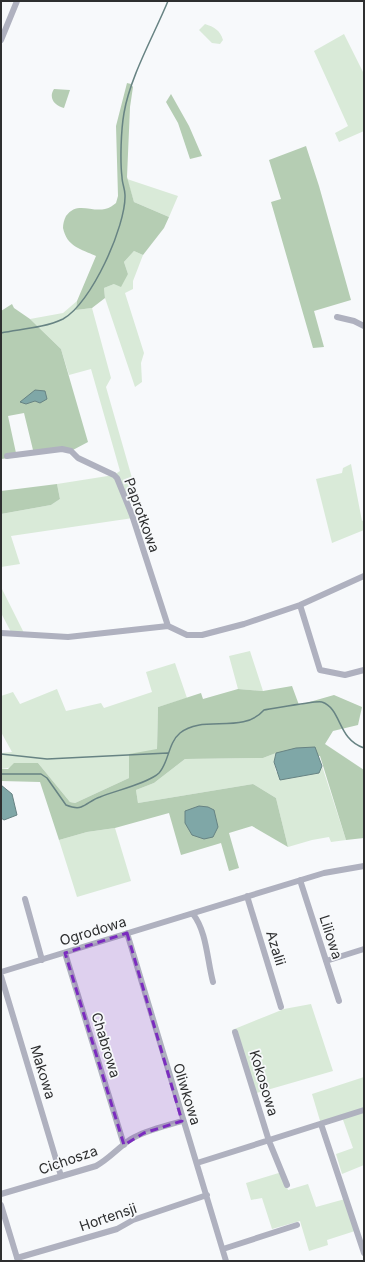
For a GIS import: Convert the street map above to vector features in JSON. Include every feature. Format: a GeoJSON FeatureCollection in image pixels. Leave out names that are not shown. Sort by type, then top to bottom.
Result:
{"type":"FeatureCollection","features":[{"type":"Feature","properties":{"kind":"street"},"geometry":{"type":"LineString","coordinates":[[1,40],[17,1]]}},
{"type":"Feature","properties":{"kind":"street"},"geometry":{"type":"LineString","coordinates":[[337,317],[354,321],[364,326]]}},
{"type":"Feature","properties":{"kind":"street","name":"Paprotkowa"},"geometry":{"type":"LineString","coordinates":[[7,456],[37,451],[66,449],[118,478],[132,515],[168,626]]}},
{"type":"Feature","properties":{"kind":"street"},"geometry":{"type":"LineString","coordinates":[[1,633],[48,637],[102,634],[168,626],[187,635],[202,635],[244,624],[300,605],[364,576]]}},
{"type":"Feature","properties":{"kind":"street"},"geometry":{"type":"LineString","coordinates":[[300,605],[320,670],[345,675],[364,670]]}},
{"type":"Feature","properties":{"kind":"street","name":"Ogrodowa"},"geometry":{"type":"LineString","coordinates":[[1,972],[324,873],[363,868]]}},
{"type":"Feature","properties":{"kind":"street","name":"Liliowa"},"geometry":{"type":"LineString","coordinates":[[300,880],[339,1001]]}},
{"type":"Feature","properties":{"kind":"street","name":"Azalii"},"geometry":{"type":"LineString","coordinates":[[248,896],[281,1007]]}},
{"type":"Feature","properties":{"kind":"street"},"geometry":{"type":"LineString","coordinates":[[25,899],[42,960]]}},
{"type":"Feature","properties":{"kind":"street"},"geometry":{"type":"LineString","coordinates":[[193,914],[198,920],[201,929],[213,982]]}},
{"type":"Feature","properties":{"kind":"street","name":"Oliwkowa"},"geometry":{"type":"LineString","coordinates":[[127,934],[182,1121],[197,1163],[226,1261]]}},
{"type":"Feature","properties":{"kind":"street"},"geometry":{"type":"LineString","coordinates":[[326,961],[364,949]]}},
{"type":"Feature","properties":{"kind":"street","name":"Chabrowa"},"geometry":{"type":"LineString","coordinates":[[64,953],[124,1145]]}},
{"type":"Feature","properties":{"kind":"street","name":"Makowa"},"geometry":{"type":"LineString","coordinates":[[1,976],[61,1176]]}},
{"type":"Feature","properties":{"kind":"street","name":"Kokosowa"},"geometry":{"type":"LineString","coordinates":[[235,1032],[269,1141],[287,1185]]}},
{"type":"Feature","properties":{"kind":"street"},"geometry":{"type":"LineString","coordinates":[[197,1163],[364,1110]]}},
{"type":"Feature","properties":{"kind":"street","name":"Cichosza"},"geometry":{"type":"LineString","coordinates":[[1,1194],[96,1166],[104,1162],[124,1145],[144,1133],[182,1121]]}},
{"type":"Feature","properties":{"kind":"street"},"geometry":{"type":"LineString","coordinates":[[322,1124],[364,1253]]}},
{"type":"Feature","properties":{"kind":"street","name":"Hortensji"},"geometry":{"type":"LineString","coordinates":[[17,1259],[117,1229],[134,1220],[207,1195]]}},
{"type":"Feature","properties":{"kind":"street"},"geometry":{"type":"LineString","coordinates":[[1,1205],[17,1259]]}},
{"type":"Feature","properties":{"kind":"street"},"geometry":{"type":"LineString","coordinates":[[223,1249],[297,1225]]}},
{"type":"Feature","properties":{"kind":"highlighted area"},"geometry":{"type":"Polygon","coordinates":[[[127,933],[182,1121],[144,1133],[124,1145],[65,953],[127,933]]]}},
{"type":"Feature","properties":{"kind":"green space"},"geometry":{"type":"Polygon","coordinates":[[[205,24],[218,31],[223,40],[220,44],[212,43],[199,30],[205,24]]]}},
{"type":"Feature","properties":{"kind":"green space"},"geometry":{"type":"Polygon","coordinates":[[[344,34],[364,74],[364,131],[339,142],[335,133],[348,126],[314,51],[344,34]]]}},
{"type":"Feature","properties":{"kind":"green space"},"geometry":{"type":"Polygon","coordinates":[[[127,83],[131,84],[133,87],[130,107],[127,177],[134,202],[169,217],[164,228],[143,255],[134,251],[124,262],[128,274],[121,287],[114,284],[104,288],[105,298],[92,308],[76,310],[77,301],[96,256],[71,243],[63,228],[64,222],[66,216],[75,209],[84,208],[99,210],[110,207],[116,203],[118,196],[116,126],[127,83]]]}},
{"type":"Feature","properties":{"kind":"green space"},"geometry":{"type":"Polygon","coordinates":[[[54,89],[70,90],[64,108],[53,101],[52,92],[54,89]]]}},
{"type":"Feature","properties":{"kind":"green space"},"geometry":{"type":"Polygon","coordinates":[[[171,94],[189,126],[202,156],[190,159],[178,123],[166,102],[171,94]]]}},
{"type":"Feature","properties":{"kind":"green space"},"geometry":{"type":"Polygon","coordinates":[[[306,146],[319,186],[351,300],[314,311],[324,347],[313,348],[271,202],[281,199],[269,160],[306,146]]]}},
{"type":"Feature","properties":{"kind":"green space"},"geometry":{"type":"Polygon","coordinates":[[[127,179],[178,196],[169,217],[134,202],[127,179]]]}},
{"type":"Feature","properties":{"kind":"green space"},"geometry":{"type":"Polygon","coordinates":[[[134,251],[143,255],[133,281],[133,289],[125,293],[144,353],[141,363],[142,382],[135,387],[105,298],[104,288],[114,284],[128,274],[124,262],[134,251]]]}},
{"type":"Feature","properties":{"kind":"green space"},"geometry":{"type":"Polygon","coordinates":[[[77,301],[76,310],[92,308],[111,378],[106,387],[138,499],[127,502],[133,518],[11,536],[20,564],[1,567],[1,514],[51,505],[60,499],[57,484],[114,475],[120,471],[91,369],[69,375],[61,349],[30,319],[63,313],[77,301]]]}},
{"type":"Feature","properties":{"kind":"green space"},"geometry":{"type":"Polygon","coordinates":[[[12,304],[14,308],[30,319],[61,349],[88,442],[71,451],[33,450],[24,413],[8,416],[16,453],[19,457],[1,459],[1,311],[12,304]]]}},
{"type":"Feature","properties":{"kind":"green space"},"geometry":{"type":"Polygon","coordinates":[[[351,464],[362,521],[364,520],[364,530],[332,543],[316,479],[342,473],[343,468],[351,464]]]}},
{"type":"Feature","properties":{"kind":"green space"},"geometry":{"type":"Polygon","coordinates":[[[57,484],[60,499],[51,505],[1,514],[1,491],[57,484]]]}},
{"type":"Feature","properties":{"kind":"green space"},"geometry":{"type":"Polygon","coordinates":[[[1,587],[24,633],[11,632],[1,613],[1,587]]]}},
{"type":"Feature","properties":{"kind":"green space"},"geometry":{"type":"Polygon","coordinates":[[[250,651],[263,691],[238,689],[229,656],[250,651]]]}},
{"type":"Feature","properties":{"kind":"green space"},"geometry":{"type":"Polygon","coordinates":[[[175,663],[187,698],[158,707],[157,749],[129,778],[75,803],[70,802],[38,763],[1,769],[1,753],[12,752],[1,732],[1,696],[13,692],[20,704],[57,689],[66,711],[101,703],[104,708],[152,692],[146,672],[175,663]]]}},
{"type":"Feature","properties":{"kind":"green space"},"geometry":{"type":"Polygon","coordinates":[[[292,686],[299,705],[334,695],[362,707],[358,725],[333,731],[325,744],[364,770],[364,838],[346,840],[320,756],[276,753],[263,758],[185,759],[154,783],[136,790],[138,803],[253,784],[276,798],[288,847],[252,826],[229,833],[239,868],[229,871],[221,843],[181,855],[169,813],[115,828],[87,832],[59,840],[40,782],[1,781],[1,769],[8,769],[14,763],[38,763],[70,802],[75,803],[129,778],[129,754],[157,749],[158,707],[201,693],[203,699],[238,689],[263,691],[292,686]]]}},
{"type":"Feature","properties":{"kind":"green space"},"geometry":{"type":"Polygon","coordinates":[[[276,753],[274,762],[276,772],[301,775],[319,773],[322,766],[346,840],[331,842],[329,837],[288,847],[276,798],[253,784],[138,803],[136,790],[154,783],[185,759],[263,758],[276,753]]]}},
{"type":"Feature","properties":{"kind":"green space"},"geometry":{"type":"Polygon","coordinates":[[[115,828],[131,881],[77,897],[59,840],[87,832],[115,828]]]}},
{"type":"Feature","properties":{"kind":"green space"},"geometry":{"type":"Polygon","coordinates":[[[311,1004],[333,1071],[253,1094],[232,1030],[284,1009],[311,1004]]]}},
{"type":"Feature","properties":{"kind":"green space"},"geometry":{"type":"Polygon","coordinates":[[[364,1077],[364,1165],[342,1174],[336,1154],[353,1148],[342,1117],[321,1124],[312,1094],[364,1077]]]}},
{"type":"Feature","properties":{"kind":"green space"},"geometry":{"type":"Polygon","coordinates":[[[282,1172],[288,1190],[308,1184],[316,1207],[345,1199],[355,1231],[327,1240],[328,1245],[309,1251],[300,1221],[272,1229],[262,1198],[251,1200],[246,1183],[282,1172]]]}},
{"type":"Feature","properties":{"kind":"water"},"geometry":{"type":"Polygon","coordinates":[[[35,390],[45,391],[47,399],[40,403],[35,401],[26,404],[20,402],[35,390]]]}},
{"type":"Feature","properties":{"kind":"water"},"geometry":{"type":"Polygon","coordinates":[[[315,747],[322,766],[319,773],[280,780],[274,762],[276,753],[296,748],[315,747]]]}},
{"type":"Feature","properties":{"kind":"water"},"geometry":{"type":"Polygon","coordinates":[[[1,785],[12,794],[17,815],[4,820],[1,818],[1,785]]]}},
{"type":"Feature","properties":{"kind":"water"},"geometry":{"type":"Polygon","coordinates":[[[199,806],[208,807],[214,810],[218,827],[213,837],[204,839],[192,835],[185,823],[185,811],[199,806]]]}},
{"type":"Feature","properties":{"kind":"waterway"},"geometry":{"type":"LineString","coordinates":[[1,333],[40,326],[63,319],[74,311],[85,298],[105,263],[120,225],[124,209],[125,190],[121,170],[121,145],[123,120],[127,99],[131,85],[168,1]]}},
{"type":"Feature","properties":{"kind":"waterway"},"geometry":{"type":"LineString","coordinates":[[1,774],[41,774],[47,778],[66,805],[79,808],[97,798],[154,777],[159,773],[165,764],[176,737],[189,728],[200,725],[245,721],[255,717],[264,710],[304,703],[322,702],[328,706],[337,717],[349,738],[355,744],[364,748]]}},
{"type":"Feature","properties":{"kind":"waterway"},"geometry":{"type":"LineString","coordinates":[[1,754],[47,759],[168,753]]}}]}
